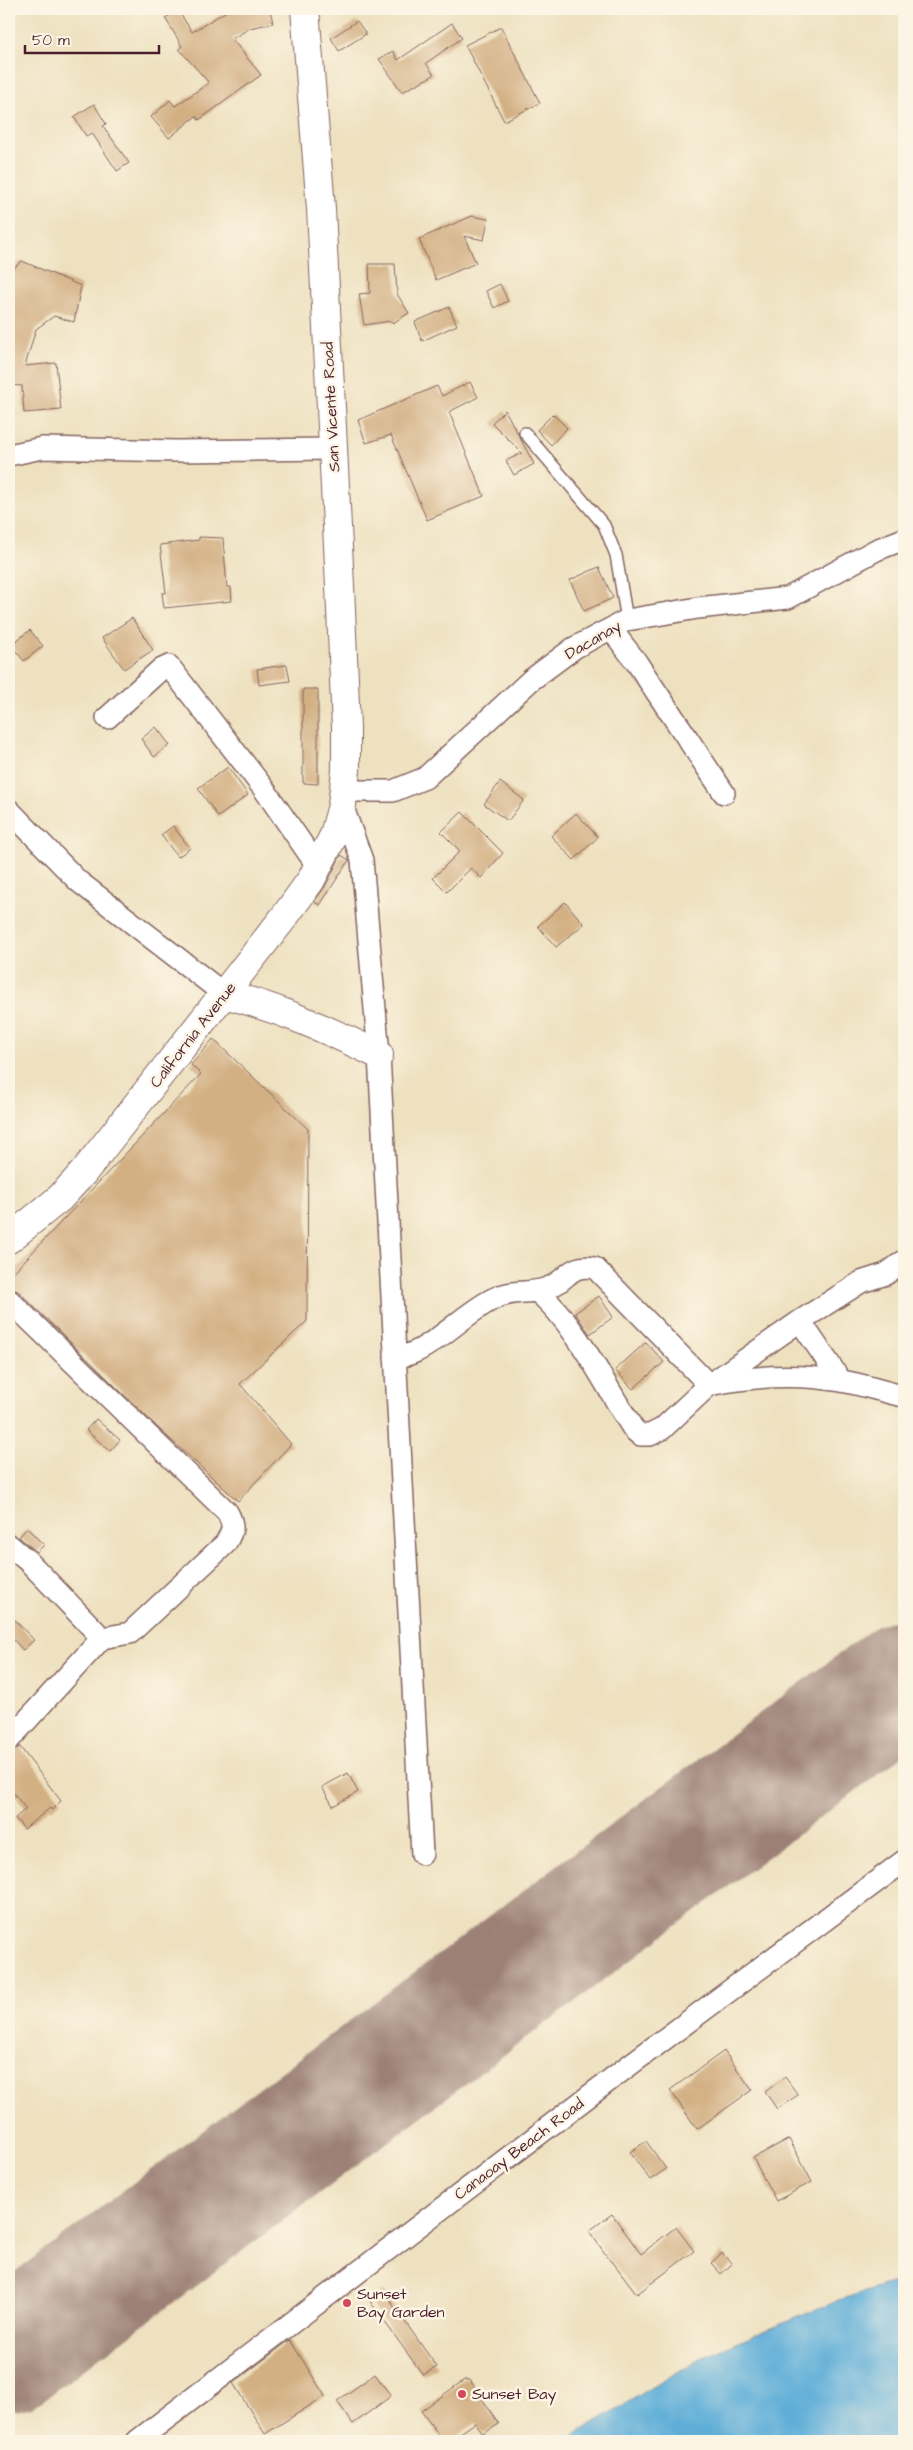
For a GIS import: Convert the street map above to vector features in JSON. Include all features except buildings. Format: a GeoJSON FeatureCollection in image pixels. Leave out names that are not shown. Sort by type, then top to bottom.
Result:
{"type":"FeatureCollection","features":[{"type":"Feature","properties":{"kind":"street","name":"San Vicente Road"},"geometry":{"type":"LineString","coordinates":[[305,9],[321,209],[333,449],[346,728],[343,798]]}},
{"type":"Feature","properties":{"kind":"street"},"geometry":{"type":"LineString","coordinates":[[9,455],[42,448],[177,451],[333,449]]}},
{"type":"Feature","properties":{"kind":"street","name":"Dacanay"},"geometry":{"type":"LineString","coordinates":[[343,798],[393,791],[425,778],[531,680],[574,648],[619,625],[698,608],[788,598],[876,550],[904,539]]}},
{"type":"Feature","properties":{"kind":"street"},"geometry":{"type":"LineString","coordinates":[[619,625],[637,663],[724,793]]}},
{"type":"Feature","properties":{"kind":"street"},"geometry":{"type":"LineString","coordinates":[[107,718],[160,670],[170,666],[264,789],[318,867]]}},
{"type":"Feature","properties":{"kind":"street"},"geometry":{"type":"LineString","coordinates":[[343,798],[362,860],[379,1055],[422,1854]]}},
{"type":"Feature","properties":{"kind":"street","name":"California Avenue"},"geometry":{"type":"LineString","coordinates":[[9,1239],[60,1198],[83,1172],[285,916],[318,867],[334,834],[343,798]]}},
{"type":"Feature","properties":{"kind":"street"},"geometry":{"type":"LineString","coordinates":[[9,810],[78,881],[224,994],[250,1001],[319,1026],[379,1055]]}},
{"type":"Feature","properties":{"kind":"street"},"geometry":{"type":"LineString","coordinates":[[538,1292],[551,1303],[604,1379],[634,1430],[640,1435],[650,1436],[662,1428],[709,1385],[800,1321],[860,1282],[886,1274],[904,1261]]}},
{"type":"Feature","properties":{"kind":"street"},"geometry":{"type":"LineString","coordinates":[[395,1358],[417,1351],[494,1298],[511,1292],[538,1292],[553,1286],[573,1269],[584,1266],[596,1268],[709,1385]]}},
{"type":"Feature","properties":{"kind":"street"},"geometry":{"type":"LineString","coordinates":[[9,1300],[227,1512],[233,1523],[233,1531],[225,1544],[130,1633],[102,1638],[9,1740]]}},
{"type":"Feature","properties":{"kind":"street"},"geometry":{"type":"LineString","coordinates":[[800,1321],[841,1380]]}},
{"type":"Feature","properties":{"kind":"street"},"geometry":{"type":"LineString","coordinates":[[709,1385],[736,1379],[791,1378],[841,1380],[904,1396]]}},
{"type":"Feature","properties":{"kind":"street"},"geometry":{"type":"LineString","coordinates":[[9,1545],[29,1562],[102,1638]]}},
{"type":"Feature","properties":{"kind":"street","name":"Canaoay Beach Road"},"geometry":{"type":"LineString","coordinates":[[137,2441],[623,2070],[904,1861]]}},
{"type":"Feature","properties":{"kind":"lane"},"geometry":{"type":"LineString","coordinates":[[525,433],[604,526],[616,555],[619,625]]}},
{"type":"Feature","properties":{"kind":"water"},"geometry":{"type":"Polygon","coordinates":[[[904,2280],[904,2441],[564,2441],[699,2359],[835,2301],[904,2280]]]}},
{"type":"Feature","properties":{"kind":"runway"},"geometry":{"type":"LineString","coordinates":[[9,2351],[904,1680]]}},
{"type":"Feature","properties":{"kind":"place","name":"Sunset Bay Garden"},"geometry":{"type":"Point","coordinates":[347,2303]}},
{"type":"Feature","properties":{"kind":"place","name":"Sunset Bay"},"geometry":{"type":"Point","coordinates":[462,2394]}}]}
